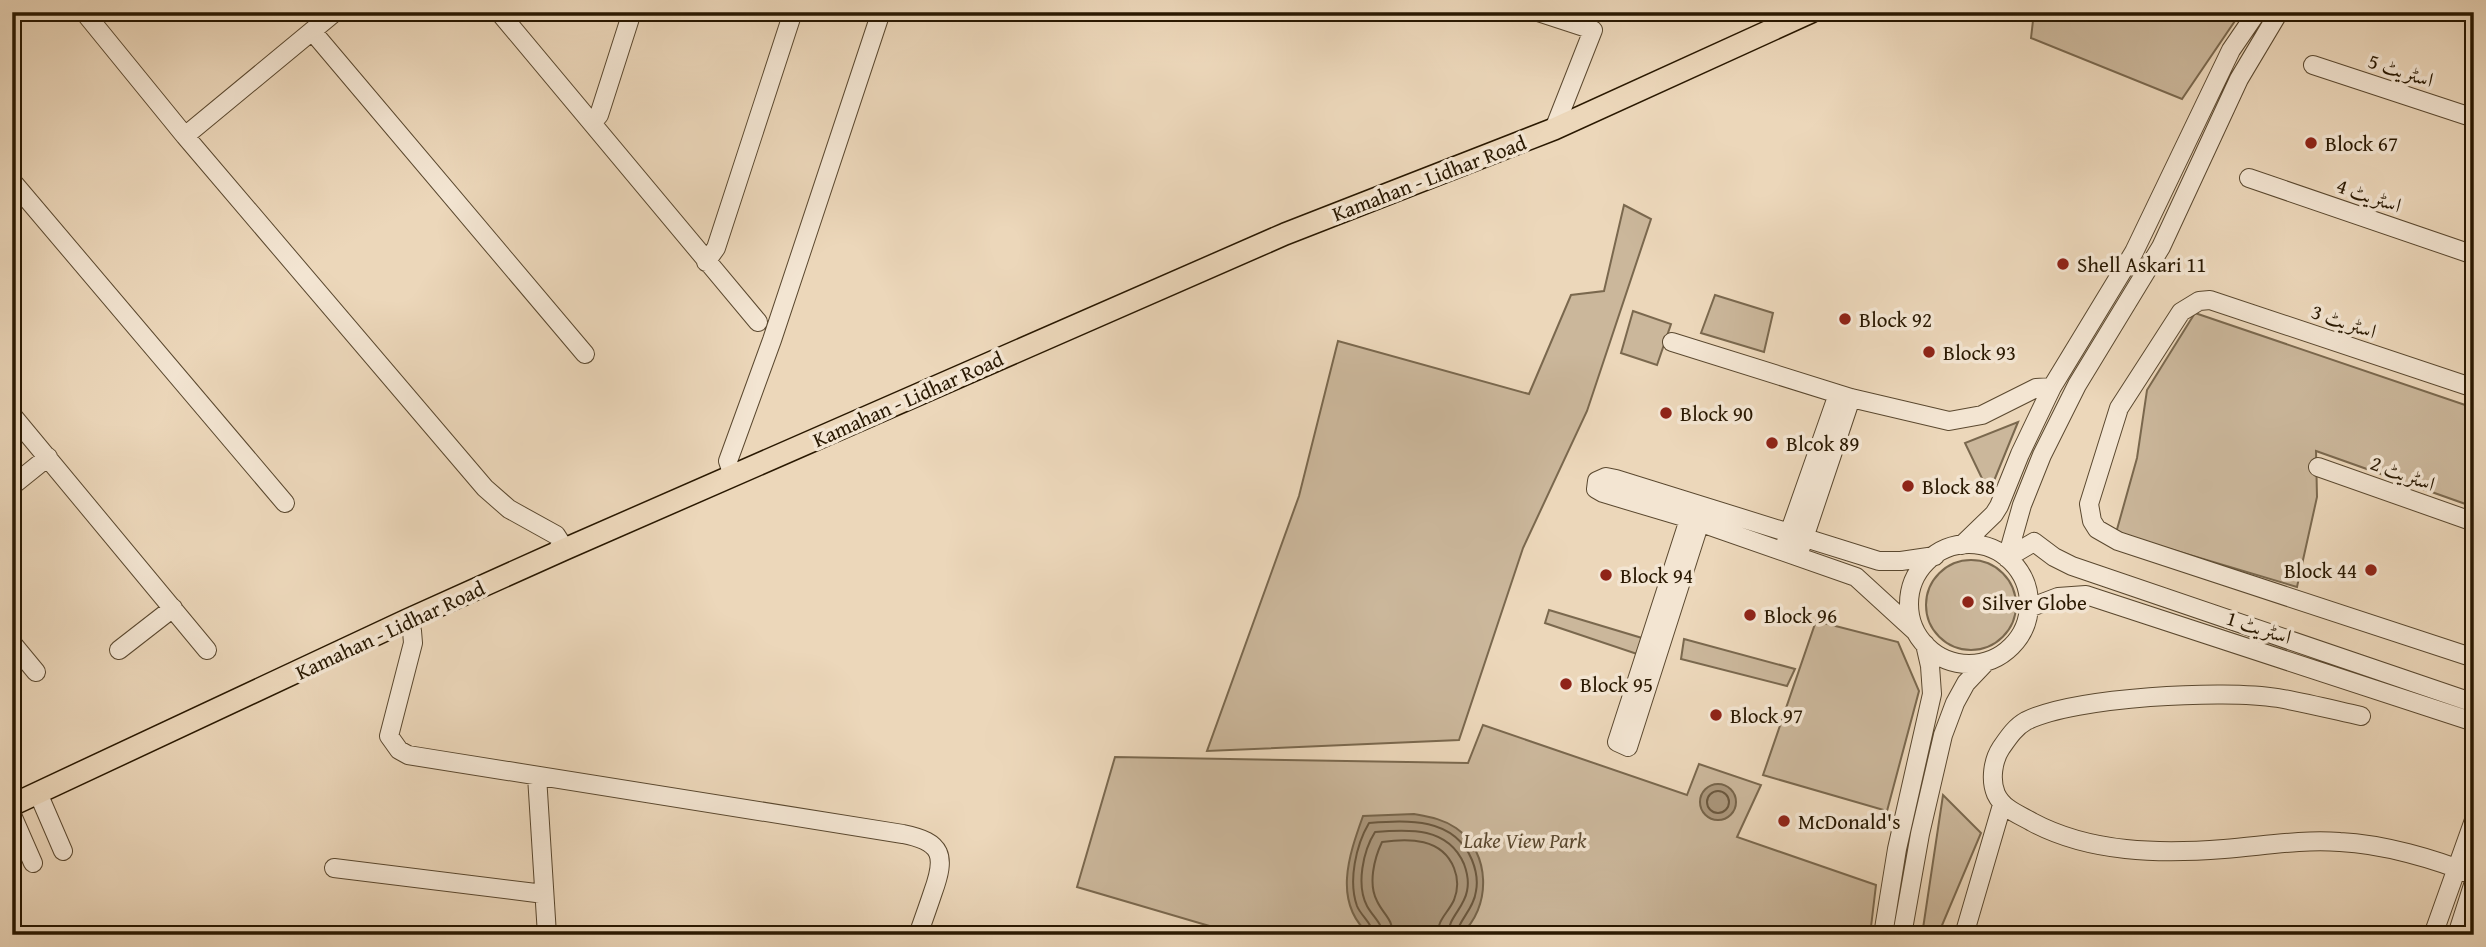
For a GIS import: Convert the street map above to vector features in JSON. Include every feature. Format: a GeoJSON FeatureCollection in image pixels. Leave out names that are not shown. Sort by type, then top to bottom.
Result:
{"type":"FeatureCollection","features":[{"type":"Feature","properties":{"kind":"main road","name":"Kamahan - Lidhar Road"},"geometry":{"type":"LineString","coordinates":[[12,805],[565,549],[1285,234],[1554,129],[1811,12]]}},
{"type":"Feature","properties":{"kind":"street"},"geometry":{"type":"LineString","coordinates":[[84,12],[185,136],[485,488],[509,509],[556,535],[565,549]]}},
{"type":"Feature","properties":{"kind":"street"},"geometry":{"type":"LineString","coordinates":[[185,136],[335,12]]}},
{"type":"Feature","properties":{"kind":"street"},"geometry":{"type":"LineString","coordinates":[[499,12],[758,322]]}},
{"type":"Feature","properties":{"kind":"street"},"geometry":{"type":"LineString","coordinates":[[592,123],[599,115],[632,12]]}},
{"type":"Feature","properties":{"kind":"street"},"geometry":{"type":"LineString","coordinates":[[706,262],[716,248],[793,12]]}},
{"type":"Feature","properties":{"kind":"street"},"geometry":{"type":"LineString","coordinates":[[733,476],[728,461],[772,340],[881,12]]}},
{"type":"Feature","properties":{"kind":"street"},"geometry":{"type":"LineString","coordinates":[[1538,12],[1593,30]]}},
{"type":"Feature","properties":{"kind":"street"},"geometry":{"type":"LineString","coordinates":[[1554,129],[1599,12]]}},
{"type":"Feature","properties":{"kind":"street"},"geometry":{"type":"LineString","coordinates":[[1962,545],[1986,547],[2007,558],[2024,580],[2029,594],[2027,622],[2016,642],[1999,656],[1986,662],[1953,662],[1938,655],[1856,577],[1603,493],[1596,489],[1597,481],[1606,477],[1616,479],[1885,562],[1935,556],[1962,545],[1999,506],[2052,387],[2134,252],[2231,50],[2257,12]]}},
{"type":"Feature","properties":{"kind":"street"},"geometry":{"type":"LineString","coordinates":[[2007,558],[2022,505],[2042,455],[2077,385],[2161,247],[2221,116],[2278,12]]}},
{"type":"Feature","properties":{"kind":"street"},"geometry":{"type":"LineString","coordinates":[[312,31],[585,354]]}},
{"type":"Feature","properties":{"kind":"street","name":"اسٹریٹ 5"},"geometry":{"type":"LineString","coordinates":[[2313,65],[2474,118]]}},
{"type":"Feature","properties":{"kind":"street"},"geometry":{"type":"LineString","coordinates":[[2204,109],[2221,116]]}},
{"type":"Feature","properties":{"kind":"street","name":"اسٹریٹ 4"},"geometry":{"type":"LineString","coordinates":[[2249,178],[2474,255]]}},
{"type":"Feature","properties":{"kind":"street"},"geometry":{"type":"LineString","coordinates":[[12,181],[285,503]]}},
{"type":"Feature","properties":{"kind":"street","name":"اسٹریٹ 3"},"geometry":{"type":"LineString","coordinates":[[2474,388],[2210,300],[2199,301],[2181,312],[2119,408],[2089,504],[2092,521],[2097,529],[2118,541],[2474,658]]}},
{"type":"Feature","properties":{"kind":"street"},"geometry":{"type":"LineString","coordinates":[[1672,342],[1845,396],[1949,421],[1982,415],[2036,388],[2052,387]]}},
{"type":"Feature","properties":{"kind":"street"},"geometry":{"type":"LineString","coordinates":[[1790,554],[1845,396]]}},
{"type":"Feature","properties":{"kind":"street"},"geometry":{"type":"LineString","coordinates":[[12,415],[207,650]]}},
{"type":"Feature","properties":{"kind":"street"},"geometry":{"type":"LineString","coordinates":[[12,486],[48,457]]}},
{"type":"Feature","properties":{"kind":"street","name":"اسٹریٹ 2"},"geometry":{"type":"LineString","coordinates":[[2318,467],[2474,522]]}},
{"type":"Feature","properties":{"kind":"street"},"geometry":{"type":"LineString","coordinates":[[1656,642],[1617,742],[1628,747],[1656,642],[1694,522],[1689,514],[1696,507],[1704,506]]}},
{"type":"Feature","properties":{"kind":"street","name":"اسٹریٹ 1"},"geometry":{"type":"LineString","coordinates":[[2007,558],[2034,542],[2054,558],[2072,566],[2474,703]]}},
{"type":"Feature","properties":{"kind":"street"},"geometry":{"type":"LineString","coordinates":[[1883,935],[1897,849],[1932,694],[1930,666],[1909,604],[1916,577],[1935,556]]}},
{"type":"Feature","properties":{"kind":"street","name":"اسٹریٹ 1"},"geometry":{"type":"LineString","coordinates":[[2029,608],[2058,597],[2086,595],[2474,722]]}},
{"type":"Feature","properties":{"kind":"street"},"geometry":{"type":"LineString","coordinates":[[119,650],[173,608]]}},
{"type":"Feature","properties":{"kind":"street"},"geometry":{"type":"LineString","coordinates":[[407,620],[413,643],[389,736],[399,750],[408,755],[903,834],[925,840],[933,844],[939,852],[940,873],[918,935]]}},
{"type":"Feature","properties":{"kind":"street"},"geometry":{"type":"LineString","coordinates":[[12,643],[36,672]]}},
{"type":"Feature","properties":{"kind":"street"},"geometry":{"type":"LineString","coordinates":[[1902,935],[1920,834],[1943,735],[1966,683],[1986,662]]}},
{"type":"Feature","properties":{"kind":"street"},"geometry":{"type":"LineString","coordinates":[[2361,716],[2276,698],[2213,695],[2152,698],[2048,713],[2025,722],[2010,734],[1997,754],[1993,772],[1994,790],[2002,805],[2038,825],[2080,841],[2132,850],[2178,851],[2275,843],[2341,842],[2411,855],[2466,872]]}},
{"type":"Feature","properties":{"kind":"street"},"geometry":{"type":"LineString","coordinates":[[537,776],[547,935]]}},
{"type":"Feature","properties":{"kind":"street"},"geometry":{"type":"LineString","coordinates":[[38,793],[63,851]]}},
{"type":"Feature","properties":{"kind":"street"},"geometry":{"type":"LineString","coordinates":[[1969,933],[2002,805]]}},
{"type":"Feature","properties":{"kind":"street"},"geometry":{"type":"LineString","coordinates":[[12,815],[33,863]]}},
{"type":"Feature","properties":{"kind":"street"},"geometry":{"type":"LineString","coordinates":[[2434,935],[2466,872],[2474,820]]}},
{"type":"Feature","properties":{"kind":"street"},"geometry":{"type":"LineString","coordinates":[[334,868],[544,894]]}},
{"type":"Feature","properties":{"kind":"street"},"geometry":{"type":"LineString","coordinates":[[2457,935],[2474,883]]}},
{"type":"Feature","properties":{"kind":"green space"},"geometry":{"type":"Polygon","coordinates":[[[2034,12],[2241,12],[2182,99],[2031,38],[2034,12]]]}},
{"type":"Feature","properties":{"kind":"green space"},"geometry":{"type":"Polygon","coordinates":[[[1624,205],[1651,219],[1587,411],[1523,548],[1459,740],[1207,751],[1299,496],[1338,341],[1529,394],[1571,295],[1604,291],[1624,205]]]}},
{"type":"Feature","properties":{"kind":"green space"},"geometry":{"type":"Polygon","coordinates":[[[1715,295],[1773,313],[1764,352],[1701,333],[1715,295]]]}},
{"type":"Feature","properties":{"kind":"green space"},"geometry":{"type":"Polygon","coordinates":[[[1633,311],[1671,324],[1657,365],[1621,353],[1633,311]]]}},
{"type":"Feature","properties":{"kind":"green space"},"geometry":{"type":"Polygon","coordinates":[[[2195,313],[2474,408],[2474,507],[2316,451],[2317,497],[2297,587],[2116,533],[2137,458],[2147,390],[2195,313]]]}},
{"type":"Feature","properties":{"kind":"green space"},"geometry":{"type":"Polygon","coordinates":[[[2018,422],[1989,493],[1965,443],[2018,422]]]}},
{"type":"Feature","properties":{"kind":"green space"},"geometry":{"type":"Polygon","coordinates":[[[1971,560],[1988,564],[2003,573],[2012,588],[2016,605],[2012,622],[2003,637],[1988,646],[1971,650],[1954,646],[1939,637],[1930,622],[1926,605],[1930,588],[1939,573],[1954,564],[1971,560]]]}},
{"type":"Feature","properties":{"kind":"green space"},"geometry":{"type":"Polygon","coordinates":[[[1549,610],[1642,638],[1637,654],[1545,623],[1549,610]]]}},
{"type":"Feature","properties":{"kind":"green space"},"geometry":{"type":"Polygon","coordinates":[[[1816,621],[1898,642],[1919,691],[1887,811],[1763,775],[1816,621]]]}},
{"type":"Feature","properties":{"kind":"green space"},"geometry":{"type":"Polygon","coordinates":[[[1684,639],[1795,669],[1787,686],[1681,659],[1684,639]]]}},
{"type":"Feature","properties":{"kind":"green space","name":"Lake View Park"},"geometry":{"type":"Polygon","coordinates":[[[1483,725],[1687,795],[1699,764],[1761,785],[1737,837],[1876,885],[1870,935],[1240,935],[1077,887],[1115,757],[1468,763],[1483,725]]]}},
{"type":"Feature","properties":{"kind":"green space"},"geometry":{"type":"Polygon","coordinates":[[[1943,795],[1981,833],[1940,930],[1942,935],[1922,935],[1943,795]]]}},
{"type":"Feature","properties":{"kind":"water"},"geometry":{"type":"Polygon","coordinates":[[[1718,784],[1731,789],[1736,802],[1731,815],[1718,820],[1705,815],[1700,802],[1705,789],[1718,784]]]}},
{"type":"Feature","properties":{"kind":"water"},"geometry":{"type":"Polygon","coordinates":[[[1414,814],[1451,825],[1468,838],[1476,851],[1483,880],[1482,896],[1478,910],[1460,935],[1370,935],[1358,922],[1351,908],[1347,894],[1349,862],[1363,816],[1414,814]]]}},
{"type":"Feature","properties":{"kind":"place","name":"Block 67"},"geometry":{"type":"Point","coordinates":[2311,143]}},
{"type":"Feature","properties":{"kind":"place","name":"Shell Askari 11"},"geometry":{"type":"Point","coordinates":[2063,264]}},
{"type":"Feature","properties":{"kind":"place","name":"Block 92"},"geometry":{"type":"Point","coordinates":[1845,319]}},
{"type":"Feature","properties":{"kind":"place","name":"Block 93"},"geometry":{"type":"Point","coordinates":[1929,352]}},
{"type":"Feature","properties":{"kind":"place","name":"Block 90"},"geometry":{"type":"Point","coordinates":[1666,413]}},
{"type":"Feature","properties":{"kind":"place","name":"Blcok 89"},"geometry":{"type":"Point","coordinates":[1772,443]}},
{"type":"Feature","properties":{"kind":"place","name":"Block 88"},"geometry":{"type":"Point","coordinates":[1908,486]}},
{"type":"Feature","properties":{"kind":"place","name":"Block 44"},"geometry":{"type":"Point","coordinates":[2371,570]}},
{"type":"Feature","properties":{"kind":"place","name":"Block 94"},"geometry":{"type":"Point","coordinates":[1606,575]}},
{"type":"Feature","properties":{"kind":"place","name":"Silver Globe"},"geometry":{"type":"Point","coordinates":[1968,602]}},
{"type":"Feature","properties":{"kind":"place","name":"Block 96"},"geometry":{"type":"Point","coordinates":[1750,615]}},
{"type":"Feature","properties":{"kind":"place","name":"Block 95"},"geometry":{"type":"Point","coordinates":[1566,684]}},
{"type":"Feature","properties":{"kind":"place","name":"Block 97"},"geometry":{"type":"Point","coordinates":[1716,715]}},
{"type":"Feature","properties":{"kind":"place","name":"McDonald's"},"geometry":{"type":"Point","coordinates":[1784,821]}}]}
